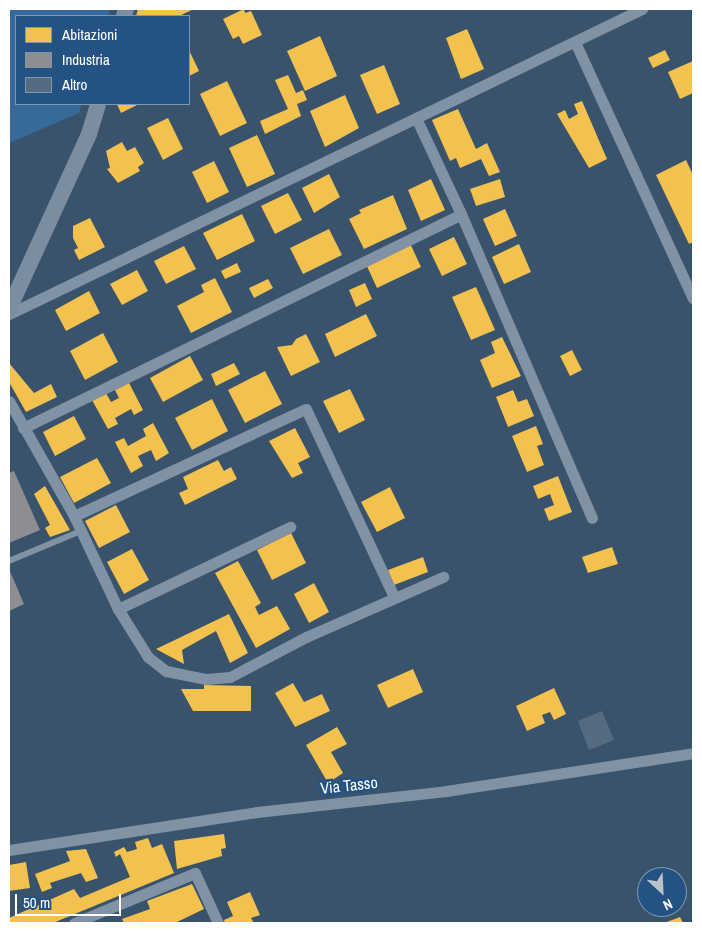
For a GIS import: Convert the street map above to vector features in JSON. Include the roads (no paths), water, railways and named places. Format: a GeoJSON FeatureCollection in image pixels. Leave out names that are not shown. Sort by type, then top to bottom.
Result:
{"type":"FeatureCollection","features":[{"type":"Feature","properties":{"kind":"street"},"geometry":{"type":"LineString","coordinates":[[9,314],[417,120],[642,9]]}},
{"type":"Feature","properties":{"kind":"street"},"geometry":{"type":"LineString","coordinates":[[575,42],[693,298]]}},
{"type":"Feature","properties":{"kind":"street"},"geometry":{"type":"LineString","coordinates":[[9,309],[89,134],[98,105]]}},
{"type":"Feature","properties":{"kind":"street"},"geometry":{"type":"LineString","coordinates":[[417,120],[461,214],[592,518]]}},
{"type":"Feature","properties":{"kind":"street"},"geometry":{"type":"LineString","coordinates":[[22,428],[461,214]]}},
{"type":"Feature","properties":{"kind":"street"},"geometry":{"type":"LineString","coordinates":[[9,402],[22,428],[74,516],[118,609],[148,657],[166,671],[206,679],[230,677],[394,597],[443,577]]}},
{"type":"Feature","properties":{"kind":"street"},"geometry":{"type":"LineString","coordinates":[[74,516],[306,409],[394,597]]}},
{"type":"Feature","properties":{"kind":"street"},"geometry":{"type":"LineString","coordinates":[[118,609],[290,527]]}},
{"type":"Feature","properties":{"kind":"street","name":"Via Tasso"},"geometry":{"type":"LineString","coordinates":[[9,850],[257,812],[446,791],[693,753]]}},
{"type":"Feature","properties":{"kind":"street"},"geometry":{"type":"LineString","coordinates":[[74,923],[195,873],[218,923]]}},
{"type":"Feature","properties":{"kind":"lane"},"geometry":{"type":"LineString","coordinates":[[9,561],[81,531]]}}]}
